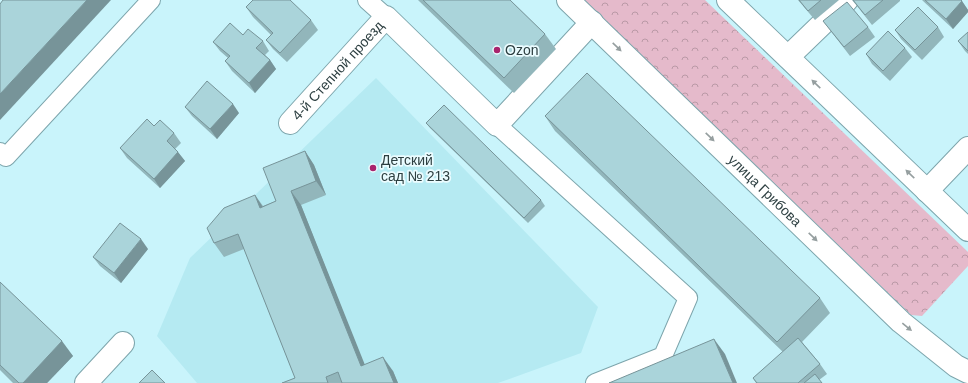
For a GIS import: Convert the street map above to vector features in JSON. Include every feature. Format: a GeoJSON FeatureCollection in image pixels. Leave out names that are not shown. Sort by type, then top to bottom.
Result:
{"type":"FeatureCollection","features":[{"type":"Feature","properties":{"kind":"street","name":"улица Грибова"},"geometry":{"type":"LineString","coordinates":[[568,0],[901,322],[956,366],[968,372]]}},
{"type":"Feature","properties":{"kind":"street"},"geometry":{"type":"LineString","coordinates":[[728,0],[968,230]]}},
{"type":"Feature","properties":{"kind":"street"},"geometry":{"type":"LineString","coordinates":[[788,57],[847,0]]}},
{"type":"Feature","properties":{"kind":"street","name":"4-й Степной проезд"},"geometry":{"type":"LineString","coordinates":[[290,123],[386,18]]}},
{"type":"Feature","properties":{"kind":"street"},"geometry":{"type":"LineString","coordinates":[[386,18],[497,125],[592,22]]}},
{"type":"Feature","properties":{"kind":"street"},"geometry":{"type":"LineString","coordinates":[[927,191],[968,148]]}},
{"type":"Feature","properties":{"kind":"street"},"geometry":{"type":"LineString","coordinates":[[86,383],[123,343]]}},
{"type":"Feature","properties":{"kind":"lane"},"geometry":{"type":"LineString","coordinates":[[0,152],[6,157],[151,0]]}},
{"type":"Feature","properties":{"kind":"lane"},"geometry":{"type":"LineString","coordinates":[[367,0],[386,18]]}},
{"type":"Feature","properties":{"kind":"lane"},"geometry":{"type":"LineString","coordinates":[[497,125],[688,298],[663,356],[595,383]]}},
{"type":"Feature","properties":{"kind":"shaded area","name":"Детский сад № 213"},"geometry":{"type":"Polygon","coordinates":[[[376,78],[598,307],[581,353],[498,383],[197,383],[157,336],[190,258],[376,78]]]}},
{"type":"Feature","properties":{"kind":"green space"},"geometry":{"type":"Polygon","coordinates":[[[583,0],[705,0],[968,252],[968,266],[922,316],[911,315],[583,0]]]}},
{"type":"Feature","properties":{"kind":"building"},"geometry":{"type":"Polygon","coordinates":[[[3,0],[87,0],[0,94],[0,4],[3,0]]]}},
{"type":"Feature","properties":{"kind":"building"},"geometry":{"type":"Polygon","coordinates":[[[253,0],[290,0],[311,20],[280,53],[266,40],[273,33],[246,7],[253,0]]]}},
{"type":"Feature","properties":{"kind":"building"},"geometry":{"type":"Polygon","coordinates":[[[423,0],[510,0],[545,34],[504,78],[423,0]]]}},
{"type":"Feature","properties":{"kind":"building"},"geometry":{"type":"Polygon","coordinates":[[[799,0],[821,0],[808,11],[799,0]]]}},
{"type":"Feature","properties":{"kind":"building"},"geometry":{"type":"Polygon","coordinates":[[[853,0],[883,0],[865,15],[853,0]]]}},
{"type":"Feature","properties":{"kind":"building"},"geometry":{"type":"Polygon","coordinates":[[[925,0],[961,0],[962,1],[946,19],[925,0]]]}},
{"type":"Feature","properties":{"kind":"building"},"geometry":{"type":"Polygon","coordinates":[[[847,2],[868,27],[844,47],[823,21],[847,2]]]}},
{"type":"Feature","properties":{"kind":"building"},"geometry":{"type":"Polygon","coordinates":[[[918,7],[938,27],[915,50],[895,30],[918,7]]]}},
{"type":"Feature","properties":{"kind":"building"},"geometry":{"type":"Polygon","coordinates":[[[230,23],[243,35],[248,29],[263,41],[256,48],[270,60],[249,83],[225,61],[230,56],[213,42],[230,23]]]}},
{"type":"Feature","properties":{"kind":"building"},"geometry":{"type":"Polygon","coordinates":[[[888,31],[905,48],[883,71],[866,54],[888,31]]]}},
{"type":"Feature","properties":{"kind":"building"},"geometry":{"type":"Polygon","coordinates":[[[968,32],[968,51],[958,41],[968,32]]]}},
{"type":"Feature","properties":{"kind":"building"},"geometry":{"type":"Polygon","coordinates":[[[587,73],[820,298],[777,342],[545,116],[587,73]]]}},
{"type":"Feature","properties":{"kind":"building"},"geometry":{"type":"Polygon","coordinates":[[[207,81],[233,104],[210,129],[185,107],[207,81]]]}},
{"type":"Feature","properties":{"kind":"building"},"geometry":{"type":"Polygon","coordinates":[[[444,105],[541,200],[524,218],[426,123],[444,105]]]}},
{"type":"Feature","properties":{"kind":"building"},"geometry":{"type":"Polygon","coordinates":[[[147,119],[154,126],[160,120],[174,133],[167,141],[178,152],[154,179],[120,148],[147,119]]]}},
{"type":"Feature","properties":{"kind":"building"},"geometry":{"type":"Polygon","coordinates":[[[305,151],[316,181],[291,191],[361,366],[383,357],[394,383],[342,383],[338,372],[326,377],[328,383],[282,383],[295,378],[238,234],[214,243],[207,228],[224,208],[255,195],[260,208],[276,201],[263,168],[305,151]]]}},
{"type":"Feature","properties":{"kind":"building"},"geometry":{"type":"Polygon","coordinates":[[[120,223],[141,239],[114,273],[93,257],[120,223]]]}},
{"type":"Feature","properties":{"kind":"building"},"geometry":{"type":"Polygon","coordinates":[[[0,282],[62,341],[23,383],[19,383],[0,365],[0,282]]]}},
{"type":"Feature","properties":{"kind":"building"},"geometry":{"type":"Polygon","coordinates":[[[798,338],[820,364],[798,383],[757,383],[753,378],[798,338]]]}},
{"type":"Feature","properties":{"kind":"building"},"geometry":{"type":"Polygon","coordinates":[[[714,339],[733,383],[609,383],[714,339]]]}},
{"type":"Feature","properties":{"kind":"building"},"geometry":{"type":"Polygon","coordinates":[[[152,370],[165,383],[139,383],[152,370]]]}},
{"type":"Feature","properties":{"kind":"building"},"geometry":{"type":"Polygon","coordinates":[[[815,374],[822,383],[804,383],[815,374]]]}},
{"type":"Feature","properties":{"kind":"place","name":"Ozon"},"geometry":{"type":"Point","coordinates":[497,50]}},
{"type":"Feature","properties":{"kind":"place","name":"Детский сад № 213"},"geometry":{"type":"Point","coordinates":[373,168]}}]}
